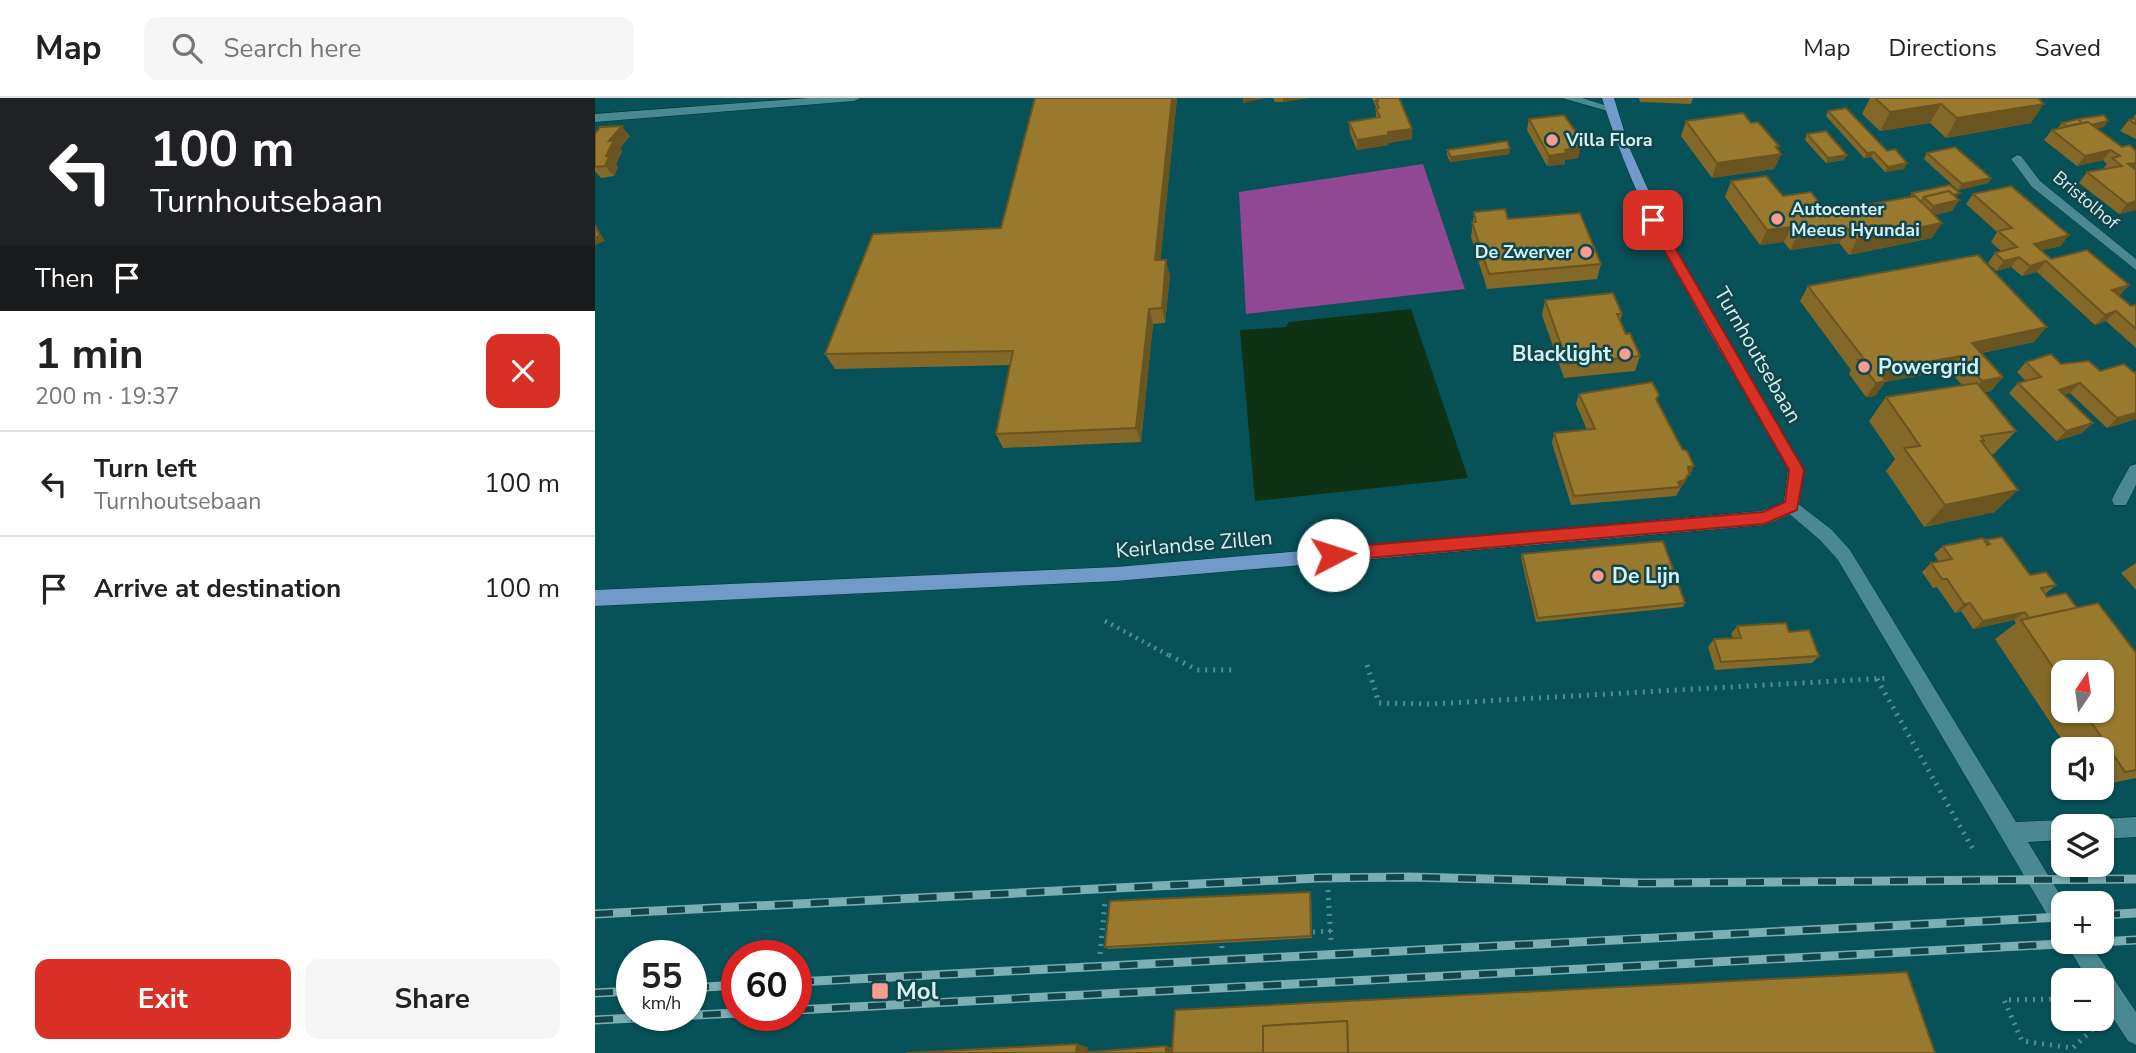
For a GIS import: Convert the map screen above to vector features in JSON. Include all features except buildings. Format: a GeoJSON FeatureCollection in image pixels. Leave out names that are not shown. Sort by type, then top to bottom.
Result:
{"type":"FeatureCollection","features":[{"type":"Feature","properties":{"kind":"main road","name":"Turnhoutsebaan"},"geometry":{"type":"LineString","coordinates":[[1610,103],[1622,147],[1653,220],[1796,470],[1792,506]]}},
{"type":"Feature","properties":{"kind":"main road","name":"Keirlandse Zillen"},"geometry":{"type":"LineString","coordinates":[[595,598],[1116,574],[1764,518],[1792,506]]}},
{"type":"Feature","properties":{"kind":"street"},"geometry":{"type":"LineString","coordinates":[[595,118],[854,98]]}},
{"type":"Feature","properties":{"kind":"street"},"geometry":{"type":"LineString","coordinates":[[1567,98],[1610,103]]}},
{"type":"Feature","properties":{"kind":"street","name":"Bristolhof"},"geometry":{"type":"LineString","coordinates":[[2018,159],[2036,184],[2136,267]]}},
{"type":"Feature","properties":{"kind":"street"},"geometry":{"type":"LineString","coordinates":[[2120,500],[2136,470]]}},
{"type":"Feature","properties":{"kind":"street"},"geometry":{"type":"LineString","coordinates":[[1792,506],[1826,535],[1844,555],[2051,899]]}},
{"type":"Feature","properties":{"kind":"street"},"geometry":{"type":"LineString","coordinates":[[2114,828],[2136,827]]}},
{"type":"Feature","properties":{"kind":"street"},"geometry":{"type":"LineString","coordinates":[[2012,833],[2051,831]]}},
{"type":"Feature","properties":{"kind":"street"},"geometry":{"type":"LineString","coordinates":[[2084,954],[2136,1033]]}},
{"type":"Feature","properties":{"kind":"path"},"geometry":{"type":"LineString","coordinates":[[1105,621],[1197,670],[1235,670]]}},
{"type":"Feature","properties":{"kind":"path"},"geometry":{"type":"LineString","coordinates":[[1367,665],[1378,703],[1432,704],[1916,676]]}},
{"type":"Feature","properties":{"kind":"path"},"geometry":{"type":"LineString","coordinates":[[1877,679],[1974,851]]}},
{"type":"Feature","properties":{"kind":"path"},"geometry":{"type":"LineString","coordinates":[[1328,890],[1331,942]]}},
{"type":"Feature","properties":{"kind":"path"},"geometry":{"type":"LineString","coordinates":[[1100,954],[1105,901]]}},
{"type":"Feature","properties":{"kind":"path"},"geometry":{"type":"LineString","coordinates":[[1221,948],[1222,928]]}},
{"type":"Feature","properties":{"kind":"path"},"geometry":{"type":"LineString","coordinates":[[1102,930],[1110,929]]}},
{"type":"Feature","properties":{"kind":"path"},"geometry":{"type":"LineString","coordinates":[[1313,932],[1331,931]]}},
{"type":"Feature","properties":{"kind":"path"},"geometry":{"type":"LineString","coordinates":[[2051,999],[2004,1000],[2022,1041],[2073,1048],[2092,1031]]}},
{"type":"Feature","properties":{"kind":"path"},"geometry":{"type":"LineString","coordinates":[[2114,1011],[2120,1006]]}},
{"type":"Feature","properties":{"kind":"shaded area"},"geometry":{"type":"Polygon","coordinates":[[[1423,164],[1465,289],[1246,314],[1239,192],[1423,164]]]}},
{"type":"Feature","properties":{"kind":"shaded area"},"geometry":{"type":"Polygon","coordinates":[[[1411,309],[1468,478],[1255,501],[1240,330],[1286,327],[1289,322],[1411,309]]]}},
{"type":"Feature","properties":{"kind":"railway"},"geometry":{"type":"LineString","coordinates":[[595,914],[1318,878],[1410,877],[1641,883],[2136,879]]}},
{"type":"Feature","properties":{"kind":"railway"},"geometry":{"type":"LineString","coordinates":[[2114,914],[2136,913]]}},
{"type":"Feature","properties":{"kind":"railway"},"geometry":{"type":"LineString","coordinates":[[812,981],[2051,918]]}},
{"type":"Feature","properties":{"kind":"railway"},"geometry":{"type":"LineString","coordinates":[[812,1009],[2136,940]]}},
{"type":"Feature","properties":{"kind":"railway"},"geometry":{"type":"LineString","coordinates":[[707,987],[721,986]]}},
{"type":"Feature","properties":{"kind":"railway"},"geometry":{"type":"LineString","coordinates":[[595,993],[616,992]]}},
{"type":"Feature","properties":{"kind":"railway"},"geometry":{"type":"LineString","coordinates":[[595,1020],[721,1014]]}},
{"type":"Feature","properties":{"kind":"place","name":"Villa Flora"},"geometry":{"type":"Point","coordinates":[1552,140]}},
{"type":"Feature","properties":{"kind":"place","name":"Autocenter Meeus Hyundai"},"geometry":{"type":"Point","coordinates":[1777,219]}},
{"type":"Feature","properties":{"kind":"place","name":"De Zwerver"},"geometry":{"type":"Point","coordinates":[1586,252]}},
{"type":"Feature","properties":{"kind":"place","name":"Blacklight"},"geometry":{"type":"Point","coordinates":[1625,354]}},
{"type":"Feature","properties":{"kind":"place","name":"Powergrid"},"geometry":{"type":"Point","coordinates":[1864,367]}},
{"type":"Feature","properties":{"kind":"place","name":"De Lijn"},"geometry":{"type":"Point","coordinates":[1598,576]}},
{"type":"Feature","properties":{"kind":"place","name":"Mol"},"geometry":{"type":"Point","coordinates":[880,991]}},
{"type":"Feature","properties":{"kind":"route"},"geometry":{"type":"LineString","coordinates":[[1333,555],[1764,518],[1792,506],[1796,470],[1653,220]]}}]}
